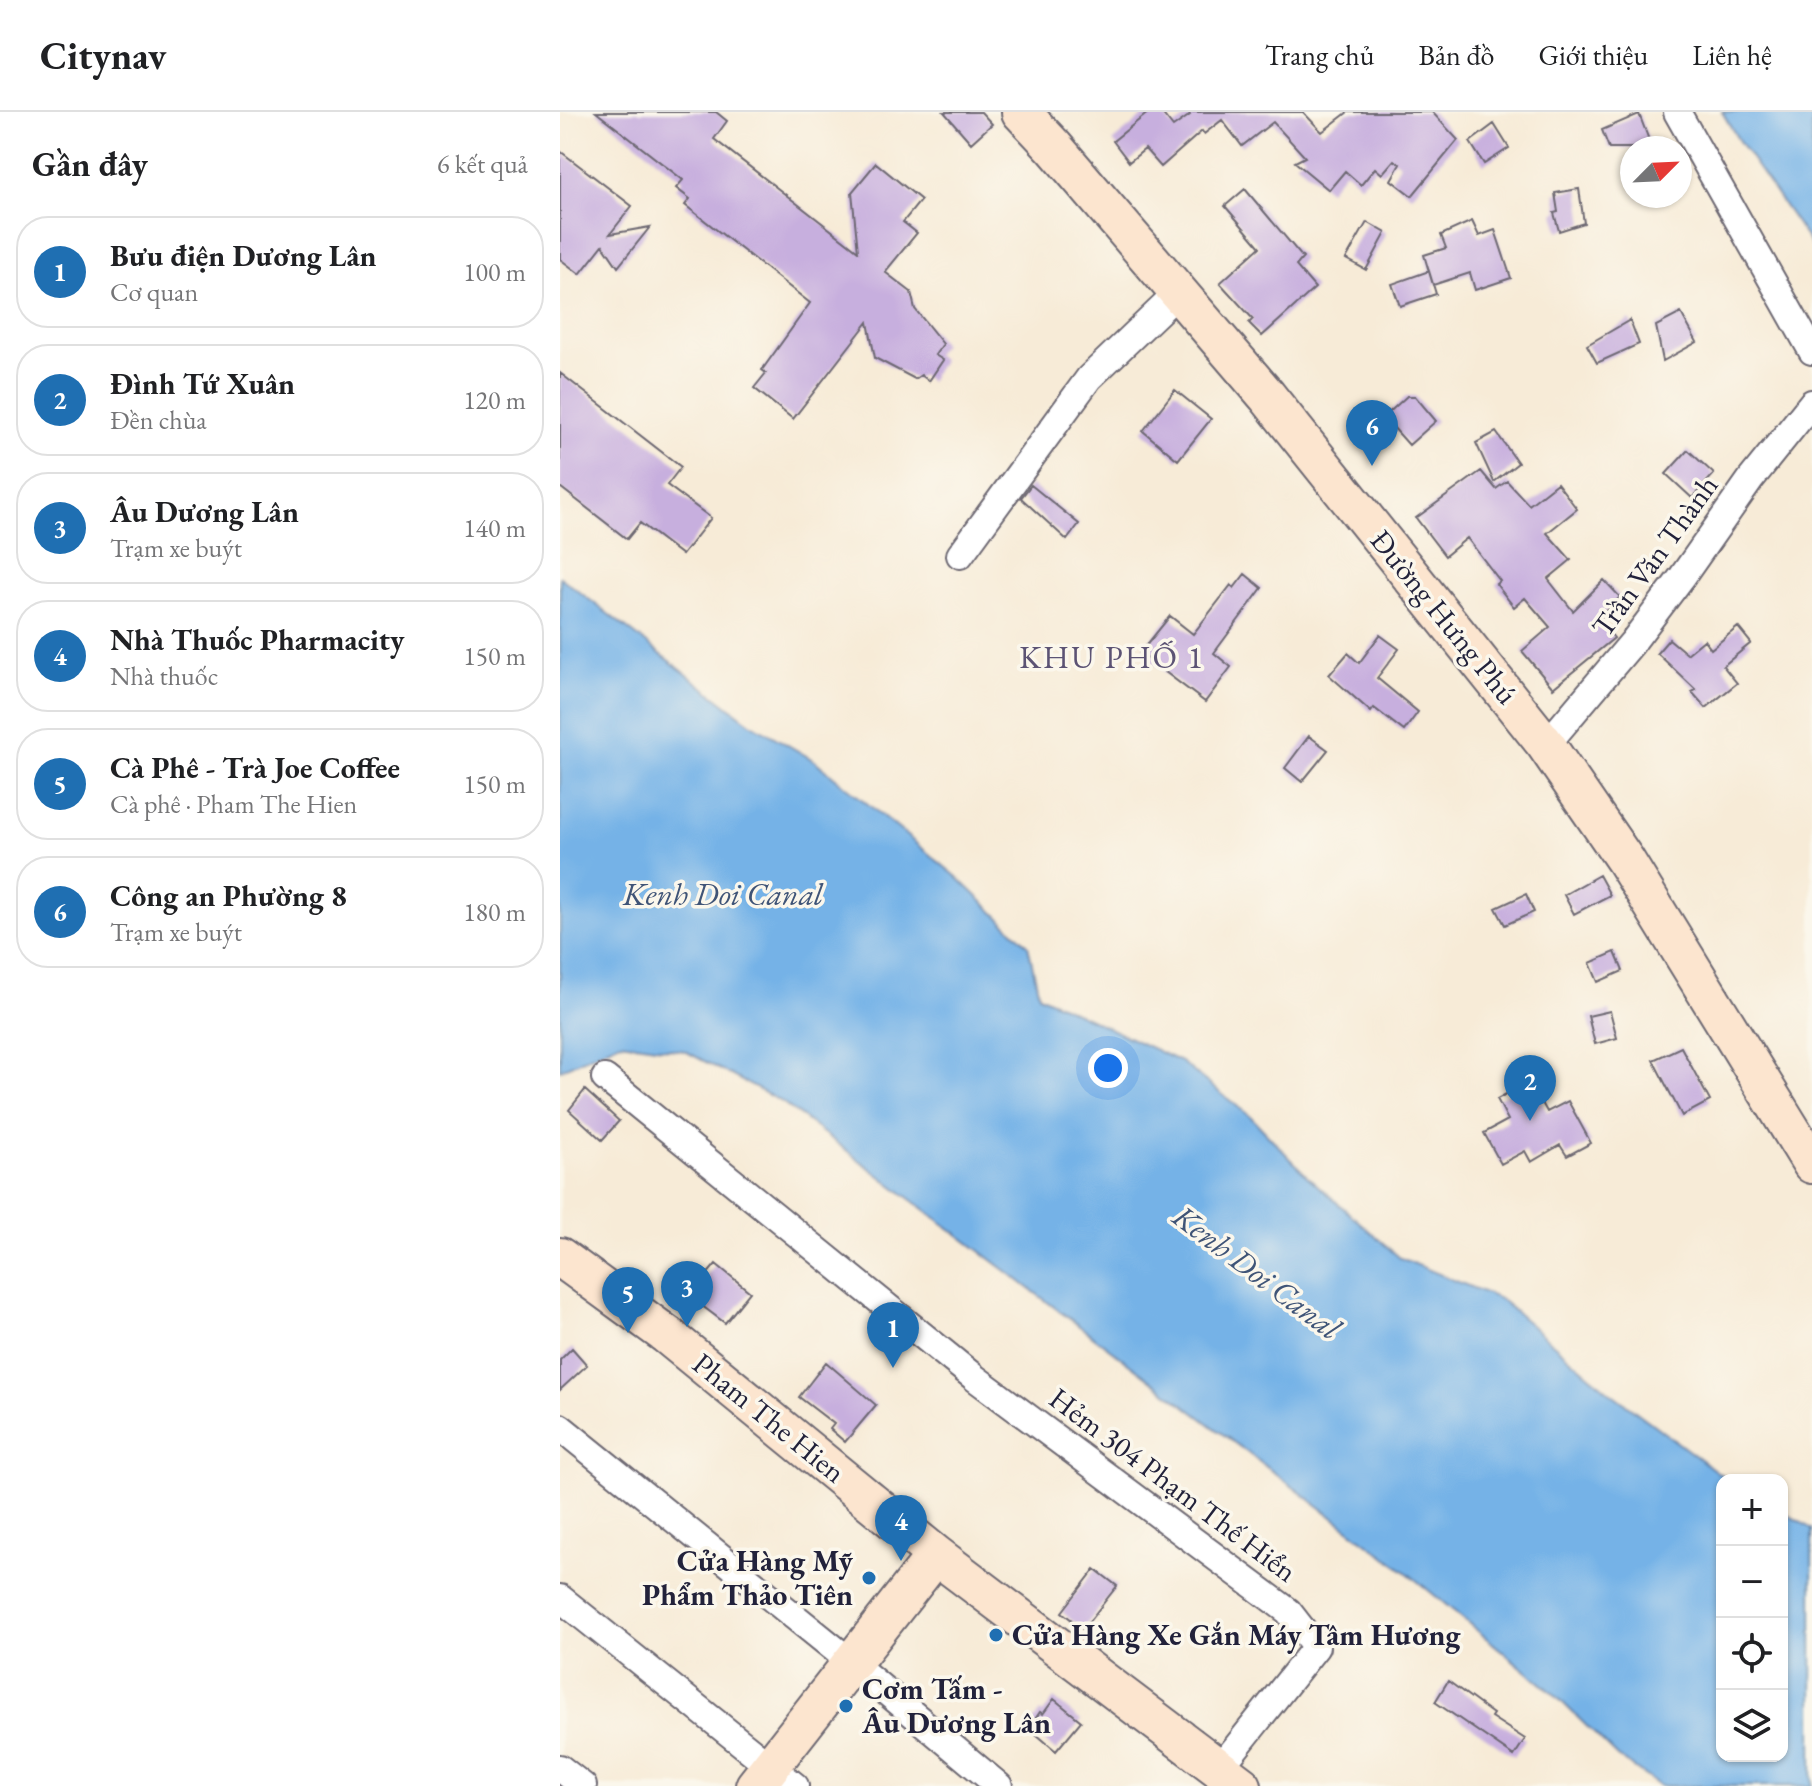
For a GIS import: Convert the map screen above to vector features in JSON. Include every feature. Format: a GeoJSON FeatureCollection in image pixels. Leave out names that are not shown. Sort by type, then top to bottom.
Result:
{"type":"FeatureCollection","features":[{"type":"Feature","properties":{"kind":"main road","name":"Đường Hưng Phú"},"geometry":{"type":"LineString","coordinates":[[1021,112],[1267,396],[1546,745],[1625,860],[1812,1164]]}},
{"type":"Feature","properties":{"kind":"main road","name":"Pham The Hien"},"geometry":{"type":"LineString","coordinates":[[560,1257],[667,1335],[936,1555],[1230,1777]]}},
{"type":"Feature","properties":{"kind":"main road"},"geometry":{"type":"LineString","coordinates":[[773,1780],[852,1663],[936,1555]]}},
{"type":"Feature","properties":{"kind":"street"},"geometry":{"type":"LineString","coordinates":[[1677,112],[1812,351]]}},
{"type":"Feature","properties":{"kind":"street"},"geometry":{"type":"LineString","coordinates":[[960,555],[998,507],[1089,378],[1179,292]]}},
{"type":"Feature","properties":{"kind":"street","name":"Trần Văn Thành"},"geometry":{"type":"LineString","coordinates":[[1546,745],[1649,621],[1751,479],[1812,403]]}},
{"type":"Feature","properties":{"kind":"street","name":"Hẻm 304 Phạm Thế Hiển"},"geometry":{"type":"LineString","coordinates":[[605,1078],[987,1387],[1288,1611],[1316,1647],[1230,1777]]}},
{"type":"Feature","properties":{"kind":"street"},"geometry":{"type":"LineString","coordinates":[[560,1427],[999,1786]]}},
{"type":"Feature","properties":{"kind":"street"},"geometry":{"type":"LineString","coordinates":[[560,1598],[773,1780]]}},
{"type":"Feature","properties":{"kind":"street"},"geometry":{"type":"LineString","coordinates":[[560,1768],[583,1786]]}},
{"type":"Feature","properties":{"kind":"water"},"geometry":{"type":"Polygon","coordinates":[[[1722,112],[1812,112],[1812,246],[1739,141],[1722,112]]]}},
{"type":"Feature","properties":{"kind":"water","name":"Kenh Doi Canal"},"geometry":{"type":"Polygon","coordinates":[[[560,577],[749,722],[815,761],[956,876],[1028,945],[1039,995],[1181,1062],[1251,1117],[1307,1176],[1400,1258],[1500,1299],[1611,1393],[1720,1474],[1716,1474],[1716,1762],[1788,1762],[1788,1515],[1812,1529],[1812,1786],[1660,1786],[1618,1757],[1553,1693],[1410,1575],[782,1102],[685,1051],[620,1042],[560,1070],[560,577]]]}},
{"type":"Feature","properties":{"kind":"building"},"geometry":{"type":"Polygon","coordinates":[[[596,112],[716,112],[727,121],[714,139],[858,251],[852,192],[876,163],[921,200],[903,222],[917,233],[885,272],[911,292],[915,309],[943,344],[935,355],[943,360],[929,381],[921,375],[915,379],[875,358],[868,322],[793,419],[754,388],[766,373],[762,370],[810,303],[685,205],[690,199],[676,188],[683,180],[596,112]]]}},
{"type":"Feature","properties":{"kind":"building"},"geometry":{"type":"Polygon","coordinates":[[[944,112],[981,112],[992,124],[971,143],[944,112]]]}},
{"type":"Feature","properties":{"kind":"building"},"geometry":{"type":"Polygon","coordinates":[[[1149,112],[1161,112],[1173,127],[1190,115],[1188,112],[1303,112],[1322,132],[1348,112],[1432,112],[1458,140],[1412,196],[1391,180],[1400,164],[1394,160],[1382,174],[1375,168],[1361,185],[1345,171],[1329,190],[1295,162],[1305,157],[1273,122],[1242,146],[1222,120],[1204,134],[1202,131],[1161,167],[1145,149],[1129,162],[1113,141],[1149,112]]]}},
{"type":"Feature","properties":{"kind":"building"},"geometry":{"type":"Polygon","coordinates":[[[1639,114],[1647,136],[1620,136],[1620,148],[1609,148],[1602,130],[1639,114]]]}},
{"type":"Feature","properties":{"kind":"building"},"geometry":{"type":"Polygon","coordinates":[[[1494,124],[1509,148],[1484,164],[1470,142],[1494,124]]]}},
{"type":"Feature","properties":{"kind":"building"},"geometry":{"type":"Polygon","coordinates":[[[560,151],[632,206],[610,234],[650,227],[618,267],[603,245],[580,274],[560,259],[560,151]]]}},
{"type":"Feature","properties":{"kind":"building"},"geometry":{"type":"Polygon","coordinates":[[[1245,189],[1303,258],[1296,266],[1315,288],[1262,336],[1249,323],[1253,319],[1220,283],[1260,247],[1225,206],[1245,189]]]}},
{"type":"Feature","properties":{"kind":"building"},"geometry":{"type":"Polygon","coordinates":[[[1579,189],[1584,223],[1559,231],[1554,213],[1558,212],[1555,193],[1579,189]]]}},
{"type":"Feature","properties":{"kind":"building"},"geometry":{"type":"Polygon","coordinates":[[[1472,221],[1479,236],[1495,230],[1511,278],[1475,290],[1470,273],[1433,285],[1424,255],[1446,248],[1441,235],[1472,221]]]}},
{"type":"Feature","properties":{"kind":"building"},"geometry":{"type":"Polygon","coordinates":[[[1367,222],[1386,233],[1366,270],[1346,259],[1367,222]]]}},
{"type":"Feature","properties":{"kind":"building"},"geometry":{"type":"Polygon","coordinates":[[[1429,271],[1436,294],[1400,306],[1392,284],[1429,271]]]}},
{"type":"Feature","properties":{"kind":"building"},"geometry":{"type":"Polygon","coordinates":[[[1681,313],[1697,342],[1663,361],[1656,326],[1681,313]]]}},
{"type":"Feature","properties":{"kind":"building"},"geometry":{"type":"Polygon","coordinates":[[[1630,320],[1639,344],[1597,363],[1587,345],[1630,320]]]}},
{"type":"Feature","properties":{"kind":"building"},"geometry":{"type":"Polygon","coordinates":[[[560,373],[681,467],[667,485],[711,518],[682,555],[640,523],[627,539],[560,487],[560,373]]]}},
{"type":"Feature","properties":{"kind":"building"},"geometry":{"type":"Polygon","coordinates":[[[1175,390],[1211,419],[1178,460],[1143,431],[1175,390]]]}},
{"type":"Feature","properties":{"kind":"building"},"geometry":{"type":"Polygon","coordinates":[[[1407,396],[1415,396],[1436,421],[1409,445],[1384,417],[1407,396]]]}},
{"type":"Feature","properties":{"kind":"building"},"geometry":{"type":"Polygon","coordinates":[[[1496,432],[1518,463],[1494,482],[1476,443],[1496,432]]]}},
{"type":"Feature","properties":{"kind":"building"},"geometry":{"type":"Polygon","coordinates":[[[1688,450],[1714,474],[1692,498],[1666,474],[1688,450]]]}},
{"type":"Feature","properties":{"kind":"building"},"geometry":{"type":"Polygon","coordinates":[[[1481,471],[1496,489],[1507,481],[1529,505],[1557,483],[1577,509],[1547,533],[1571,560],[1548,579],[1573,611],[1604,580],[1620,597],[1599,619],[1614,638],[1553,688],[1522,651],[1550,627],[1525,598],[1514,607],[1496,584],[1500,581],[1467,538],[1445,556],[1416,518],[1481,471]]]}},
{"type":"Feature","properties":{"kind":"building"},"geometry":{"type":"Polygon","coordinates":[[[1031,485],[1079,524],[1067,540],[1021,498],[1031,485]]]}},
{"type":"Feature","properties":{"kind":"building"},"geometry":{"type":"Polygon","coordinates":[[[1245,574],[1262,588],[1214,653],[1231,667],[1205,702],[1140,653],[1170,616],[1193,634],[1231,585],[1234,588],[1245,574]]]}},
{"type":"Feature","properties":{"kind":"building"},"geometry":{"type":"Polygon","coordinates":[[[1738,627],[1751,643],[1723,666],[1737,683],[1706,708],[1692,692],[1696,690],[1657,653],[1669,639],[1687,654],[1704,640],[1711,649],[1738,627]]]}},
{"type":"Feature","properties":{"kind":"building"},"geometry":{"type":"Polygon","coordinates":[[[1380,635],[1399,649],[1377,678],[1418,712],[1404,731],[1374,708],[1371,712],[1329,675],[1348,653],[1359,663],[1380,635]]]}},
{"type":"Feature","properties":{"kind":"building"},"geometry":{"type":"Polygon","coordinates":[[[1309,736],[1328,750],[1302,782],[1285,768],[1309,736]]]}},
{"type":"Feature","properties":{"kind":"building"},"geometry":{"type":"Polygon","coordinates":[[[1599,875],[1610,895],[1574,914],[1564,895],[1599,875]]]}},
{"type":"Feature","properties":{"kind":"building"},"geometry":{"type":"Polygon","coordinates":[[[1526,894],[1534,912],[1505,925],[1496,908],[1526,894]]]}},
{"type":"Feature","properties":{"kind":"building"},"geometry":{"type":"Polygon","coordinates":[[[1615,952],[1623,971],[1598,982],[1590,963],[1615,952]]]}},
{"type":"Feature","properties":{"kind":"building"},"geometry":{"type":"Polygon","coordinates":[[[1610,1011],[1617,1038],[1595,1044],[1588,1016],[1610,1011]]]}},
{"type":"Feature","properties":{"kind":"building"},"geometry":{"type":"Polygon","coordinates":[[[1681,1047],[1710,1101],[1682,1116],[1653,1060],[1681,1047]]]}},
{"type":"Feature","properties":{"kind":"building"},"geometry":{"type":"Polygon","coordinates":[[[1530,1081],[1547,1112],[1568,1101],[1591,1143],[1567,1156],[1560,1145],[1531,1162],[1525,1151],[1501,1164],[1484,1133],[1508,1120],[1497,1099],[1530,1081]]]}},
{"type":"Feature","properties":{"kind":"building"},"geometry":{"type":"Polygon","coordinates":[[[585,1090],[619,1121],[602,1140],[569,1110],[585,1090]]]}},
{"type":"Feature","properties":{"kind":"building"},"geometry":{"type":"Polygon","coordinates":[[[716,1264],[750,1292],[725,1323],[689,1296],[716,1264]]]}},
{"type":"Feature","properties":{"kind":"building"},"geometry":{"type":"Polygon","coordinates":[[[572,1348],[587,1365],[560,1390],[560,1360],[572,1348]]]}},
{"type":"Feature","properties":{"kind":"building"},"geometry":{"type":"Polygon","coordinates":[[[826,1362],[876,1405],[845,1442],[830,1429],[834,1424],[799,1397],[826,1362]]]}},
{"type":"Feature","properties":{"kind":"building"},"geometry":{"type":"Polygon","coordinates":[[[1095,1569],[1117,1586],[1083,1629],[1062,1612],[1095,1569]]]}},
{"type":"Feature","properties":{"kind":"building"},"geometry":{"type":"Polygon","coordinates":[[[1448,1681],[1493,1714],[1491,1717],[1525,1739],[1514,1756],[1435,1702],[1448,1681]]]}},
{"type":"Feature","properties":{"kind":"building"},"geometry":{"type":"Polygon","coordinates":[[[1054,1699],[1081,1721],[1056,1751],[1029,1728],[1054,1699]]]}},
{"type":"Feature","properties":{"kind":"place","name":"Công an Phường 8"},"geometry":{"type":"Point","coordinates":[1372,466]}},
{"type":"Feature","properties":{"kind":"place","name":"Đình Tứ Xuân"},"geometry":{"type":"Point","coordinates":[1530,1121]}},
{"type":"Feature","properties":{"kind":"place","name":"Âu Dương Lân"},"geometry":{"type":"Point","coordinates":[687,1327]}},
{"type":"Feature","properties":{"kind":"place","name":"Cà Phê - Trà Joe Coffee"},"geometry":{"type":"Point","coordinates":[628,1333]}},
{"type":"Feature","properties":{"kind":"place","name":"Bưu điện Dương Lân"},"geometry":{"type":"Point","coordinates":[893,1368]}},
{"type":"Feature","properties":{"kind":"place","name":"Nhà Thuốc Pharmacity"},"geometry":{"type":"Point","coordinates":[901,1561]}},
{"type":"Feature","properties":{"kind":"place","name":"Cửa Hàng Mỹ Phẩm Thảo Tiên"},"geometry":{"type":"Point","coordinates":[869,1578]}},
{"type":"Feature","properties":{"kind":"place","name":"Cửa Hàng Xe Gắn Máy Tâm Hương"},"geometry":{"type":"Point","coordinates":[996,1635]}},
{"type":"Feature","properties":{"kind":"place","name":"Cơm Tấm - Âu Dương Lân"},"geometry":{"type":"Point","coordinates":[846,1706]}},
{"type":"Feature","properties":{"kind":"district","name":"KHU PHỐ 1"},"geometry":{"type":"Point","coordinates":[1112,657]}}]}
